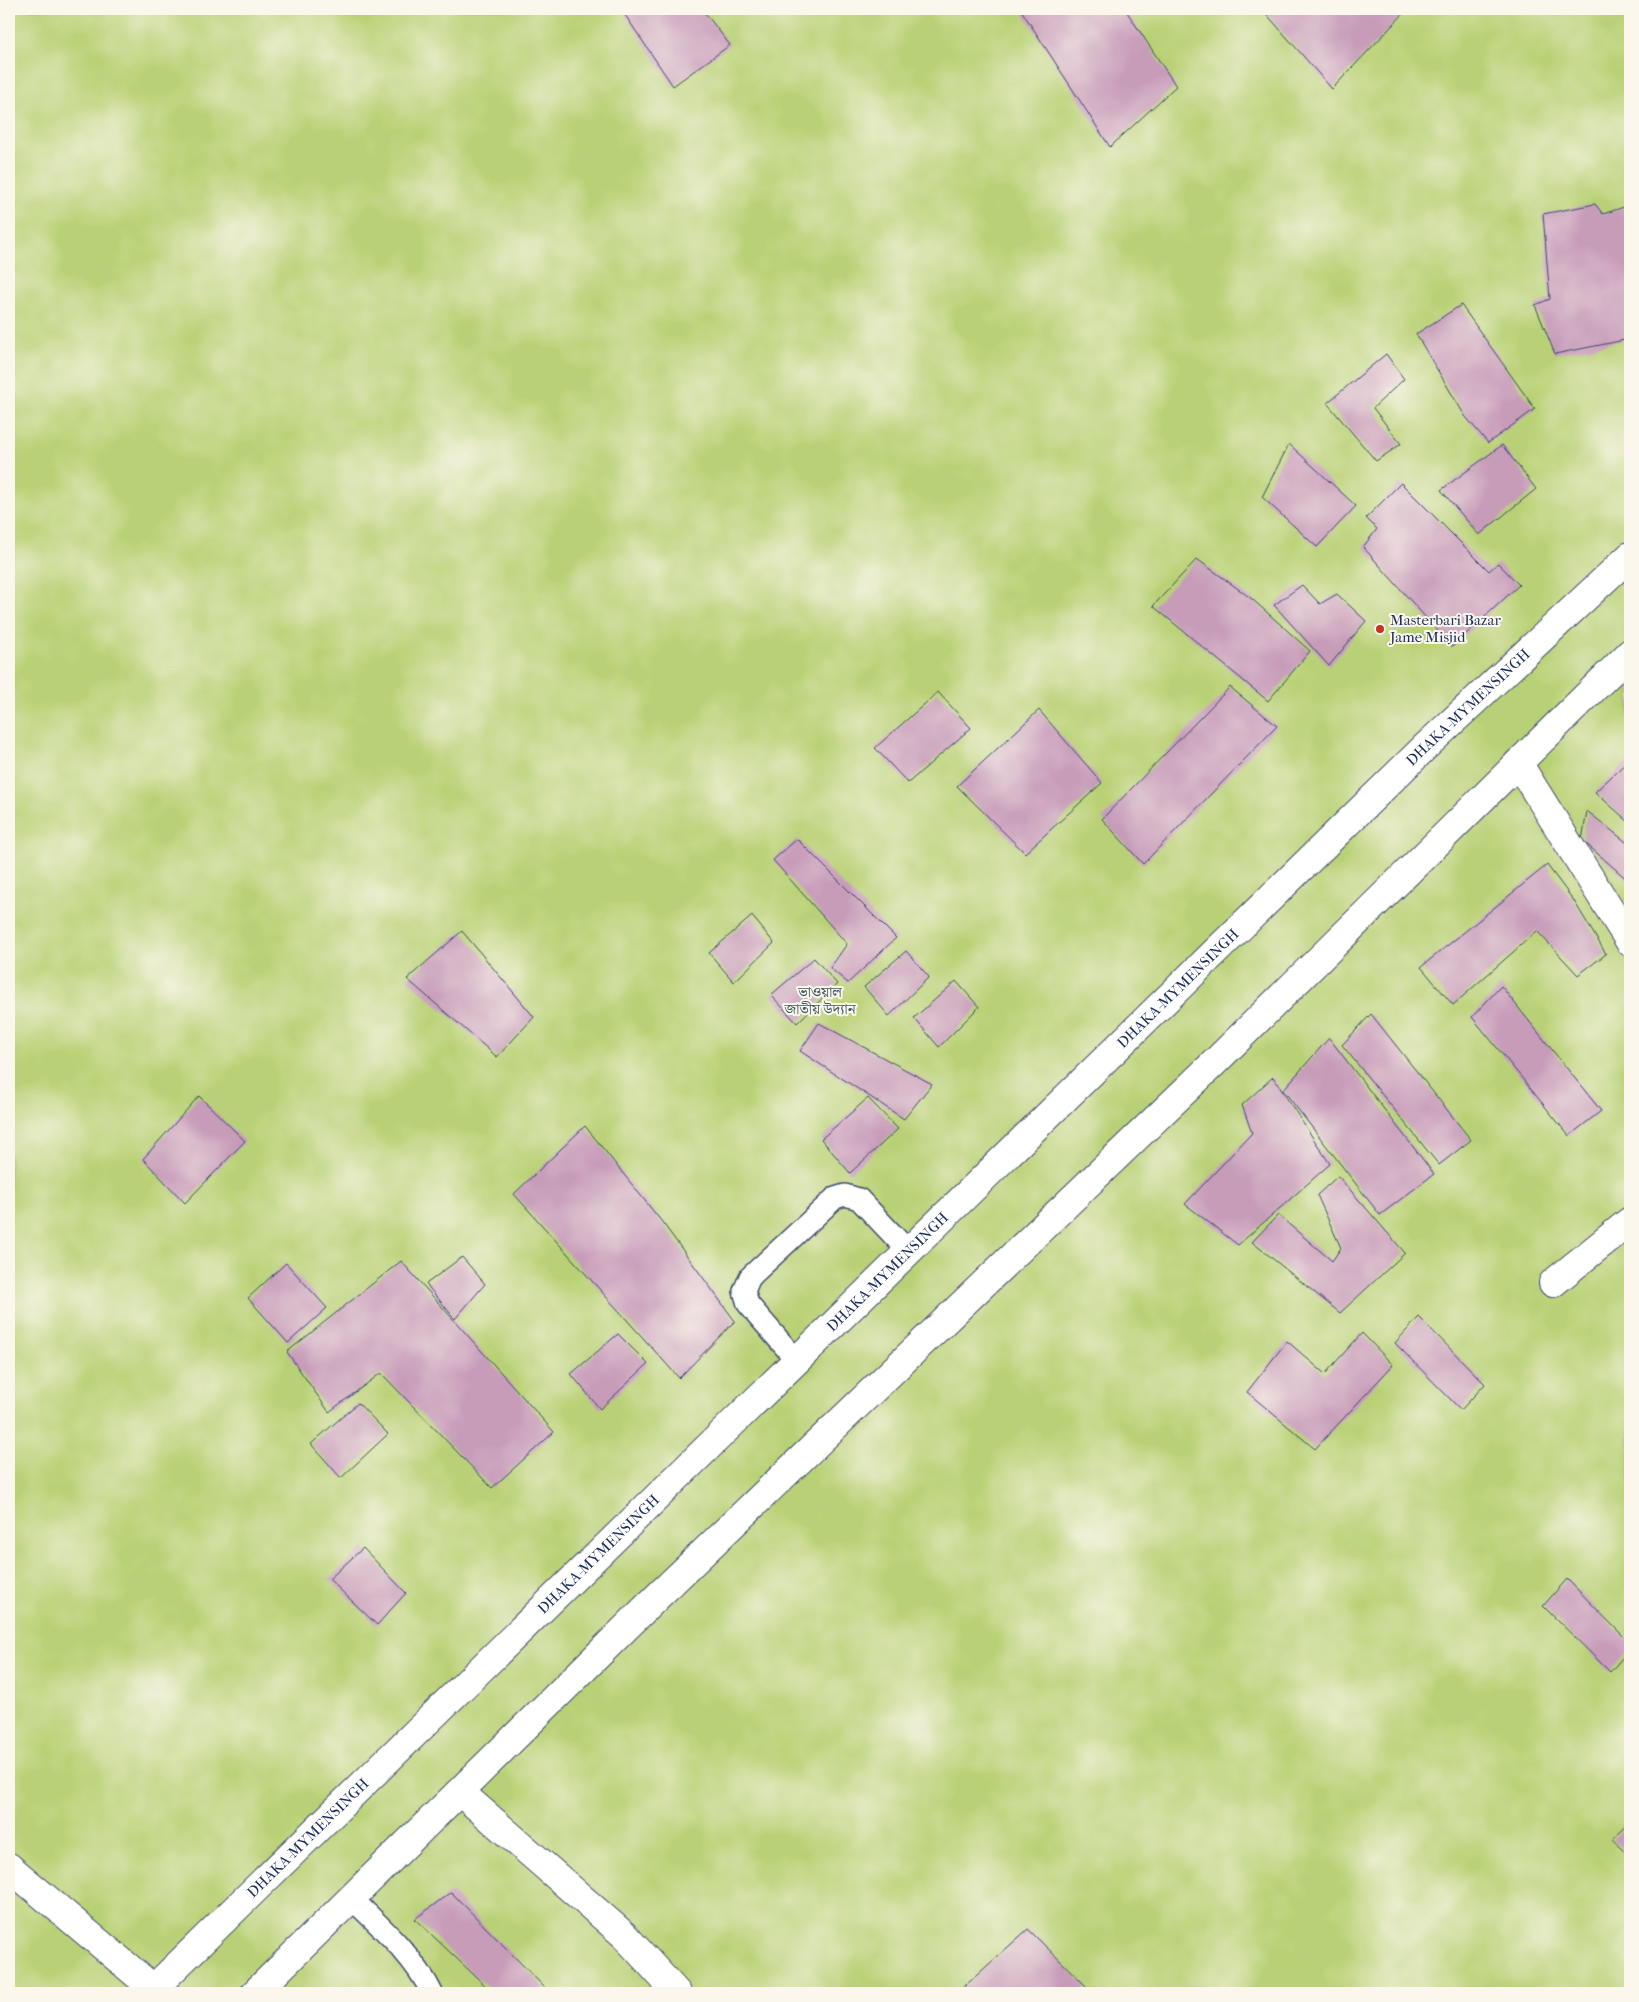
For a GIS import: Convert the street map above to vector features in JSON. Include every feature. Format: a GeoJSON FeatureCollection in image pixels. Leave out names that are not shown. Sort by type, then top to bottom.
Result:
{"type":"FeatureCollection","features":[{"type":"Feature","properties":{"kind":"main road","name":"DHAKA-MYMENSINGH"},"geometry":{"type":"LineString","coordinates":[[152,1991],[798,1362],[1417,755],[1630,556]]}},
{"type":"Feature","properties":{"kind":"main road"},"geometry":{"type":"LineString","coordinates":[[255,1993],[659,1595],[1214,1063],[1630,653]]}},
{"type":"Feature","properties":{"kind":"main road"},"geometry":{"type":"LineString","coordinates":[[1518,763],[1630,942]]}},
{"type":"Feature","properties":{"kind":"main road"},"geometry":{"type":"LineString","coordinates":[[1553,1283],[1630,1221]]}},
{"type":"Feature","properties":{"kind":"main road"},"geometry":{"type":"LineString","coordinates":[[460,1792],[624,1934],[677,1993]]}},
{"type":"Feature","properties":{"kind":"main road"},"geometry":{"type":"LineString","coordinates":[[9,1867],[152,1991]]}},
{"type":"Feature","properties":{"kind":"lane"},"geometry":{"type":"LineString","coordinates":[[798,1362],[748,1304],[744,1291],[750,1277],[835,1198],[845,1195],[859,1199],[910,1252]]}},
{"type":"Feature","properties":{"kind":"lane"},"geometry":{"type":"LineString","coordinates":[[351,1898],[395,1940],[425,1978],[432,1993]]}},
{"type":"Feature","properties":{"kind":"green space","name":"ভাওয়াল জাতীয় উদ্যান"},"geometry":{"type":"Polygon","coordinates":[[[9,9],[1630,9],[1630,1993],[9,1993],[9,9]]]}},
{"type":"Feature","properties":{"kind":"building"},"geometry":{"type":"Polygon","coordinates":[[[621,9],[702,9],[730,45],[673,86],[621,9]]]}},
{"type":"Feature","properties":{"kind":"building"},"geometry":{"type":"Polygon","coordinates":[[[1125,9],[1176,86],[1110,147],[1021,10],[1125,9]]]}},
{"type":"Feature","properties":{"kind":"building"},"geometry":{"type":"Polygon","coordinates":[[[1262,9],[1408,9],[1332,89],[1262,9]]]}},
{"type":"Feature","properties":{"kind":"building"},"geometry":{"type":"Polygon","coordinates":[[[1595,204],[1603,214],[1630,205],[1630,339],[1555,354],[1535,305],[1550,299],[1543,214],[1595,204]]]}},
{"type":"Feature","properties":{"kind":"building"},"geometry":{"type":"Polygon","coordinates":[[[1461,305],[1535,409],[1488,443],[1465,416],[1416,334],[1461,305]]]}},
{"type":"Feature","properties":{"kind":"building"},"geometry":{"type":"Polygon","coordinates":[[[1386,354],[1404,379],[1373,408],[1401,444],[1376,461],[1327,403],[1386,354]]]}},
{"type":"Feature","properties":{"kind":"building"},"geometry":{"type":"Polygon","coordinates":[[[1289,444],[1356,506],[1317,547],[1262,497],[1289,444]]]}},
{"type":"Feature","properties":{"kind":"building"},"geometry":{"type":"Polygon","coordinates":[[[1502,445],[1536,489],[1479,535],[1441,490],[1502,445]]]}},
{"type":"Feature","properties":{"kind":"building"},"geometry":{"type":"Polygon","coordinates":[[[1401,483],[1489,571],[1498,563],[1519,585],[1452,647],[1363,547],[1377,529],[1366,518],[1401,483]]]}},
{"type":"Feature","properties":{"kind":"building"},"geometry":{"type":"Polygon","coordinates":[[[1197,559],[1252,599],[1310,651],[1268,701],[1153,606],[1197,559]]]}},
{"type":"Feature","properties":{"kind":"building"},"geometry":{"type":"Polygon","coordinates":[[[1302,585],[1320,604],[1337,594],[1366,621],[1329,666],[1274,605],[1302,585]]]}},
{"type":"Feature","properties":{"kind":"building"},"geometry":{"type":"Polygon","coordinates":[[[1230,687],[1277,726],[1143,864],[1102,819],[1230,687]]]}},
{"type":"Feature","properties":{"kind":"building"},"geometry":{"type":"Polygon","coordinates":[[[938,692],[971,728],[908,783],[875,748],[938,692]]]}},
{"type":"Feature","properties":{"kind":"building"},"geometry":{"type":"Polygon","coordinates":[[[1039,710],[1102,783],[1025,853],[957,786],[1039,710]]]}},
{"type":"Feature","properties":{"kind":"building"},"geometry":{"type":"Polygon","coordinates":[[[1630,759],[1630,823],[1595,792],[1630,759]]]}},
{"type":"Feature","properties":{"kind":"building"},"geometry":{"type":"Polygon","coordinates":[[[1587,811],[1630,845],[1630,882],[1582,840],[1587,811]]]}},
{"type":"Feature","properties":{"kind":"building"},"geometry":{"type":"Polygon","coordinates":[[[797,839],[896,938],[848,983],[830,968],[847,944],[773,860],[797,839]]]}},
{"type":"Feature","properties":{"kind":"building"},"geometry":{"type":"Polygon","coordinates":[[[1547,865],[1574,901],[1606,954],[1578,975],[1537,931],[1453,1005],[1421,967],[1547,865]]]}},
{"type":"Feature","properties":{"kind":"building"},"geometry":{"type":"Polygon","coordinates":[[[752,916],[774,943],[734,982],[709,953],[752,916]]]}},
{"type":"Feature","properties":{"kind":"building"},"geometry":{"type":"Polygon","coordinates":[[[462,931],[534,1017],[497,1057],[407,979],[462,931]]]}},
{"type":"Feature","properties":{"kind":"building"},"geometry":{"type":"Polygon","coordinates":[[[906,951],[929,977],[889,1016],[864,987],[906,951]]]}},
{"type":"Feature","properties":{"kind":"building"},"geometry":{"type":"Polygon","coordinates":[[[814,958],[837,984],[797,1023],[771,995],[814,958]]]}},
{"type":"Feature","properties":{"kind":"building"},"geometry":{"type":"Polygon","coordinates":[[[956,981],[979,1007],[939,1047],[914,1018],[956,981]]]}},
{"type":"Feature","properties":{"kind":"building"},"geometry":{"type":"Polygon","coordinates":[[[1501,986],[1601,1111],[1569,1136],[1472,1017],[1501,986]]]}},
{"type":"Feature","properties":{"kind":"building"},"geometry":{"type":"Polygon","coordinates":[[[1371,1014],[1471,1140],[1439,1165],[1342,1045],[1371,1014]]]}},
{"type":"Feature","properties":{"kind":"building"},"geometry":{"type":"Polygon","coordinates":[[[819,1023],[932,1084],[904,1119],[800,1051],[819,1023]]]}},
{"type":"Feature","properties":{"kind":"building"},"geometry":{"type":"Polygon","coordinates":[[[1329,1038],[1434,1174],[1380,1215],[1283,1090],[1329,1038]]]}},
{"type":"Feature","properties":{"kind":"building"},"geometry":{"type":"Polygon","coordinates":[[[1273,1077],[1330,1164],[1238,1245],[1185,1204],[1252,1133],[1242,1105],[1273,1077]]]}},
{"type":"Feature","properties":{"kind":"building"},"geometry":{"type":"Polygon","coordinates":[[[199,1096],[245,1141],[185,1203],[143,1159],[199,1096]]]}},
{"type":"Feature","properties":{"kind":"building"},"geometry":{"type":"Polygon","coordinates":[[[868,1098],[898,1129],[850,1173],[821,1139],[868,1098]]]}},
{"type":"Feature","properties":{"kind":"building"},"geometry":{"type":"Polygon","coordinates":[[[585,1126],[662,1222],[735,1321],[679,1378],[514,1194],[585,1126]]]}},
{"type":"Feature","properties":{"kind":"building"},"geometry":{"type":"Polygon","coordinates":[[[1338,1176],[1405,1253],[1340,1313],[1252,1242],[1278,1215],[1332,1261],[1341,1248],[1317,1195],[1338,1176]]]}},
{"type":"Feature","properties":{"kind":"building"},"geometry":{"type":"Polygon","coordinates":[[[462,1257],[485,1284],[455,1319],[426,1284],[462,1257]]]}},
{"type":"Feature","properties":{"kind":"building"},"geometry":{"type":"Polygon","coordinates":[[[401,1261],[554,1432],[492,1488],[381,1373],[329,1412],[287,1352],[401,1261]]]}},
{"type":"Feature","properties":{"kind":"building"},"geometry":{"type":"Polygon","coordinates":[[[286,1263],[327,1308],[288,1343],[248,1298],[286,1263]]]}},
{"type":"Feature","properties":{"kind":"building"},"geometry":{"type":"Polygon","coordinates":[[[1419,1317],[1485,1384],[1461,1410],[1395,1343],[1419,1317]]]}},
{"type":"Feature","properties":{"kind":"building"},"geometry":{"type":"Polygon","coordinates":[[[1362,1333],[1393,1365],[1315,1449],[1247,1392],[1287,1341],[1325,1374],[1362,1333]]]}},
{"type":"Feature","properties":{"kind":"building"},"geometry":{"type":"Polygon","coordinates":[[[618,1334],[648,1364],[600,1409],[571,1374],[618,1334]]]}},
{"type":"Feature","properties":{"kind":"building"},"geometry":{"type":"Polygon","coordinates":[[[358,1403],[388,1434],[341,1478],[311,1444],[358,1403]]]}},
{"type":"Feature","properties":{"kind":"building"},"geometry":{"type":"Polygon","coordinates":[[[363,1548],[406,1593],[377,1625],[329,1579],[363,1548]]]}},
{"type":"Feature","properties":{"kind":"building"},"geometry":{"type":"Polygon","coordinates":[[[1567,1579],[1630,1643],[1630,1649],[1610,1672],[1543,1606],[1567,1579]]]}},
{"type":"Feature","properties":{"kind":"building"},"geometry":{"type":"Polygon","coordinates":[[[1630,1822],[1630,1856],[1612,1839],[1630,1822]]]}},
{"type":"Feature","properties":{"kind":"building"},"geometry":{"type":"Polygon","coordinates":[[[451,1892],[550,1993],[493,1993],[415,1919],[451,1892]]]}},
{"type":"Feature","properties":{"kind":"building"},"geometry":{"type":"Polygon","coordinates":[[[1028,1929],[1087,1987],[1080,1993],[957,1993],[1028,1929]]]}},
{"type":"Feature","properties":{"kind":"place","name":"Masterbari Bazar Jame Misjid"},"geometry":{"type":"Point","coordinates":[1380,629]}}]}
